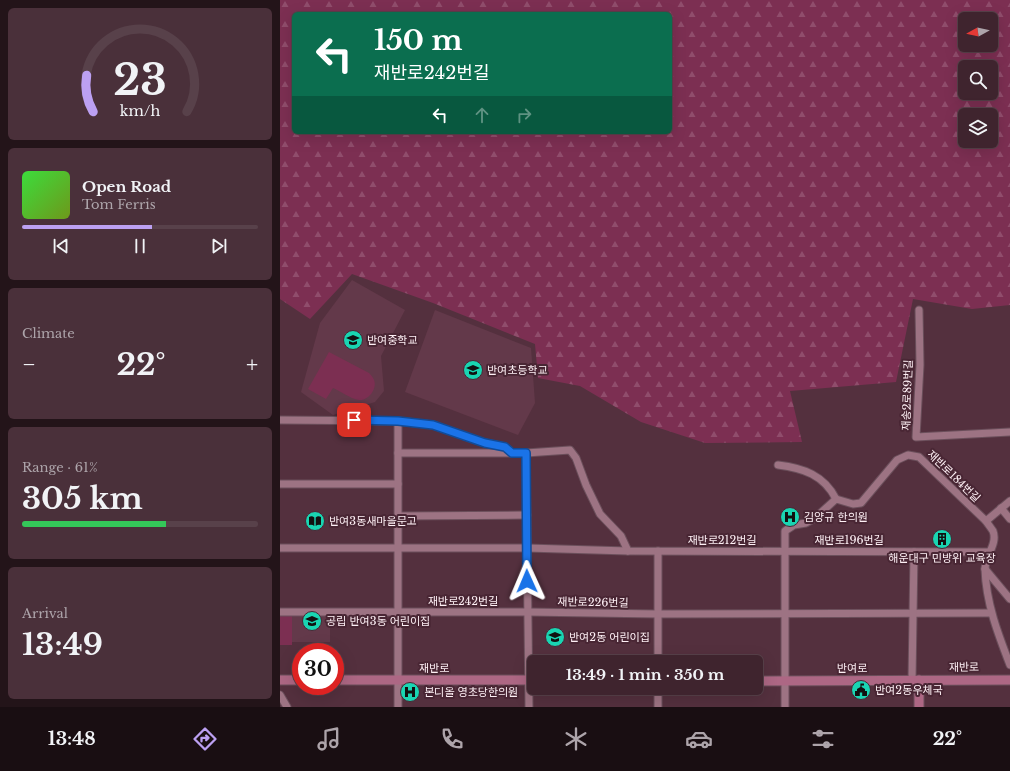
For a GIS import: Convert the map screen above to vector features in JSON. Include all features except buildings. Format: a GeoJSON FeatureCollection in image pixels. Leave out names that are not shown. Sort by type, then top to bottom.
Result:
{"type":"FeatureCollection","features":[{"type":"Feature","properties":{"kind":"main road"},"geometry":{"type":"LineString","coordinates":[[280,680],[292,680]]}},
{"type":"Feature","properties":{"kind":"main road","name":"재반로"},"geometry":{"type":"LineString","coordinates":[[344,680],[527,680]]}},
{"type":"Feature","properties":{"kind":"main road","name":"재반로"},"geometry":{"type":"LineString","coordinates":[[915,680],[1010,680]]}},
{"type":"Feature","properties":{"kind":"main road","name":"반여로"},"geometry":{"type":"LineString","coordinates":[[784,681],[915,680]]}},
{"type":"Feature","properties":{"kind":"main road"},"geometry":{"type":"LineString","coordinates":[[915,680],[919,707]]}},
{"type":"Feature","properties":{"kind":"main road"},"geometry":{"type":"LineString","coordinates":[[763,681],[784,681]]}},
{"type":"Feature","properties":{"kind":"street","name":"재송2로89번길"},"geometry":{"type":"LineString","coordinates":[[919,310],[920,365],[916,436],[1010,432]]}},
{"type":"Feature","properties":{"kind":"street"},"geometry":{"type":"LineString","coordinates":[[280,420],[398,421],[433,425],[485,443],[505,447],[512,453]]}},
{"type":"Feature","properties":{"kind":"street"},"geometry":{"type":"LineString","coordinates":[[398,421],[398,707]]}},
{"type":"Feature","properties":{"kind":"street"},"geometry":{"type":"LineString","coordinates":[[398,453],[526,453],[570,450],[576,458],[586,485],[600,514],[621,536],[628,551]]}},
{"type":"Feature","properties":{"kind":"street"},"geometry":{"type":"LineString","coordinates":[[526,453],[530,655]]}},
{"type":"Feature","properties":{"kind":"street","name":"재반로184번길"},"geometry":{"type":"LineString","coordinates":[[836,499],[853,504],[861,503],[897,460],[908,455],[918,457],[986,521],[993,532],[994,545],[985,562],[986,582],[991,613],[1010,665]]}},
{"type":"Feature","properties":{"kind":"street"},"geometry":{"type":"LineString","coordinates":[[778,465],[794,467],[814,474],[833,492],[836,499],[815,518],[806,523],[794,525],[785,532],[785,707]]}},
{"type":"Feature","properties":{"kind":"street"},"geometry":{"type":"LineString","coordinates":[[280,484],[398,484]]}},
{"type":"Feature","properties":{"kind":"street"},"geometry":{"type":"LineString","coordinates":[[986,521],[1010,501]]}},
{"type":"Feature","properties":{"kind":"street"},"geometry":{"type":"LineString","coordinates":[[1001,508],[1010,519]]}},
{"type":"Feature","properties":{"kind":"street"},"geometry":{"type":"LineString","coordinates":[[398,516],[527,515]]}},
{"type":"Feature","properties":{"kind":"street"},"geometry":{"type":"LineString","coordinates":[[280,548],[527,548],[658,551],[658,655]]}},
{"type":"Feature","properties":{"kind":"street","name":"재반로212번길"},"geometry":{"type":"LineString","coordinates":[[658,551],[785,551]]}},
{"type":"Feature","properties":{"kind":"street","name":"재반로196번길"},"geometry":{"type":"LineString","coordinates":[[785,551],[989,552]]}},
{"type":"Feature","properties":{"kind":"street"},"geometry":{"type":"LineString","coordinates":[[914,552],[913,613],[915,680]]}},
{"type":"Feature","properties":{"kind":"street"},"geometry":{"type":"LineString","coordinates":[[985,569],[1010,599]]}},
{"type":"Feature","properties":{"kind":"street","name":"재반로242번길"},"geometry":{"type":"LineString","coordinates":[[280,612],[528,612]]}},
{"type":"Feature","properties":{"kind":"street","name":"재반로226번길"},"geometry":{"type":"LineString","coordinates":[[528,612],[658,614]]}},
{"type":"Feature","properties":{"kind":"street"},"geometry":{"type":"LineString","coordinates":[[658,614],[991,613]]}},
{"type":"Feature","properties":{"kind":"street"},"geometry":{"type":"LineString","coordinates":[[280,695],[287,707]]}},
{"type":"Feature","properties":{"kind":"street"},"geometry":{"type":"LineString","coordinates":[[529,707],[530,695]]}},
{"type":"Feature","properties":{"kind":"street"},"geometry":{"type":"LineString","coordinates":[[658,695],[658,707]]}},
{"type":"Feature","properties":{"kind":"shaded area","name":"반여중학교"},"geometry":{"type":"Polygon","coordinates":[[[352,280],[405,310],[381,356],[384,391],[375,402],[333,415],[301,392],[320,323],[352,280]]]}},
{"type":"Feature","properties":{"kind":"shaded area","name":"반여초등학교"},"geometry":{"type":"Polygon","coordinates":[[[435,310],[531,348],[535,403],[518,435],[405,392],[435,310]]]}},
{"type":"Feature","properties":{"kind":"shaded area"},"geometry":{"type":"Polygon","coordinates":[[[292,616],[330,616],[330,642],[292,642],[292,616]]]}},
{"type":"Feature","properties":{"kind":"green space"},"geometry":{"type":"Polygon","coordinates":[[[280,0],[1010,0],[1010,305],[972,309],[913,299],[896,382],[790,391],[802,442],[705,443],[641,422],[580,386],[538,378],[535,344],[433,303],[352,274],[310,319],[280,299],[280,0]]]}},
{"type":"Feature","properties":{"kind":"green space"},"geometry":{"type":"Polygon","coordinates":[[[329,352],[369,373],[373,377],[375,385],[369,396],[363,400],[359,400],[349,397],[333,388],[326,399],[308,389],[329,352]]]}},
{"type":"Feature","properties":{"kind":"green space"},"geometry":{"type":"Polygon","coordinates":[[[280,612],[292,612],[292,645],[280,645],[280,612]]]}},
{"type":"Feature","properties":{"kind":"place","name":"반여중학교"},"geometry":{"type":"Point","coordinates":[353,340]}},
{"type":"Feature","properties":{"kind":"place","name":"반여초등학교"},"geometry":{"type":"Point","coordinates":[473,370]}},
{"type":"Feature","properties":{"kind":"place","name":"김양규 한의원"},"geometry":{"type":"Point","coordinates":[790,517]}},
{"type":"Feature","properties":{"kind":"place","name":"반여3동새마을문고"},"geometry":{"type":"Point","coordinates":[315,521]}},
{"type":"Feature","properties":{"kind":"place","name":"해운대구 민방위 교육장"},"geometry":{"type":"Point","coordinates":[942,539]}},
{"type":"Feature","properties":{"kind":"place","name":"공립 반여3동 어린이집"},"geometry":{"type":"Point","coordinates":[312,621]}},
{"type":"Feature","properties":{"kind":"place","name":"반여2동 어린이집"},"geometry":{"type":"Point","coordinates":[555,637]}},
{"type":"Feature","properties":{"kind":"place","name":"반여2동우체국"},"geometry":{"type":"Point","coordinates":[861,690]}},
{"type":"Feature","properties":{"kind":"place","name":"본디올 영초당한의원"},"geometry":{"type":"Point","coordinates":[410,692]}},
{"type":"Feature","properties":{"kind":"route"},"geometry":{"type":"LineString","coordinates":[[354,420],[398,421],[433,425],[485,443],[505,447],[512,453],[526,453],[527,581]]}}]}
